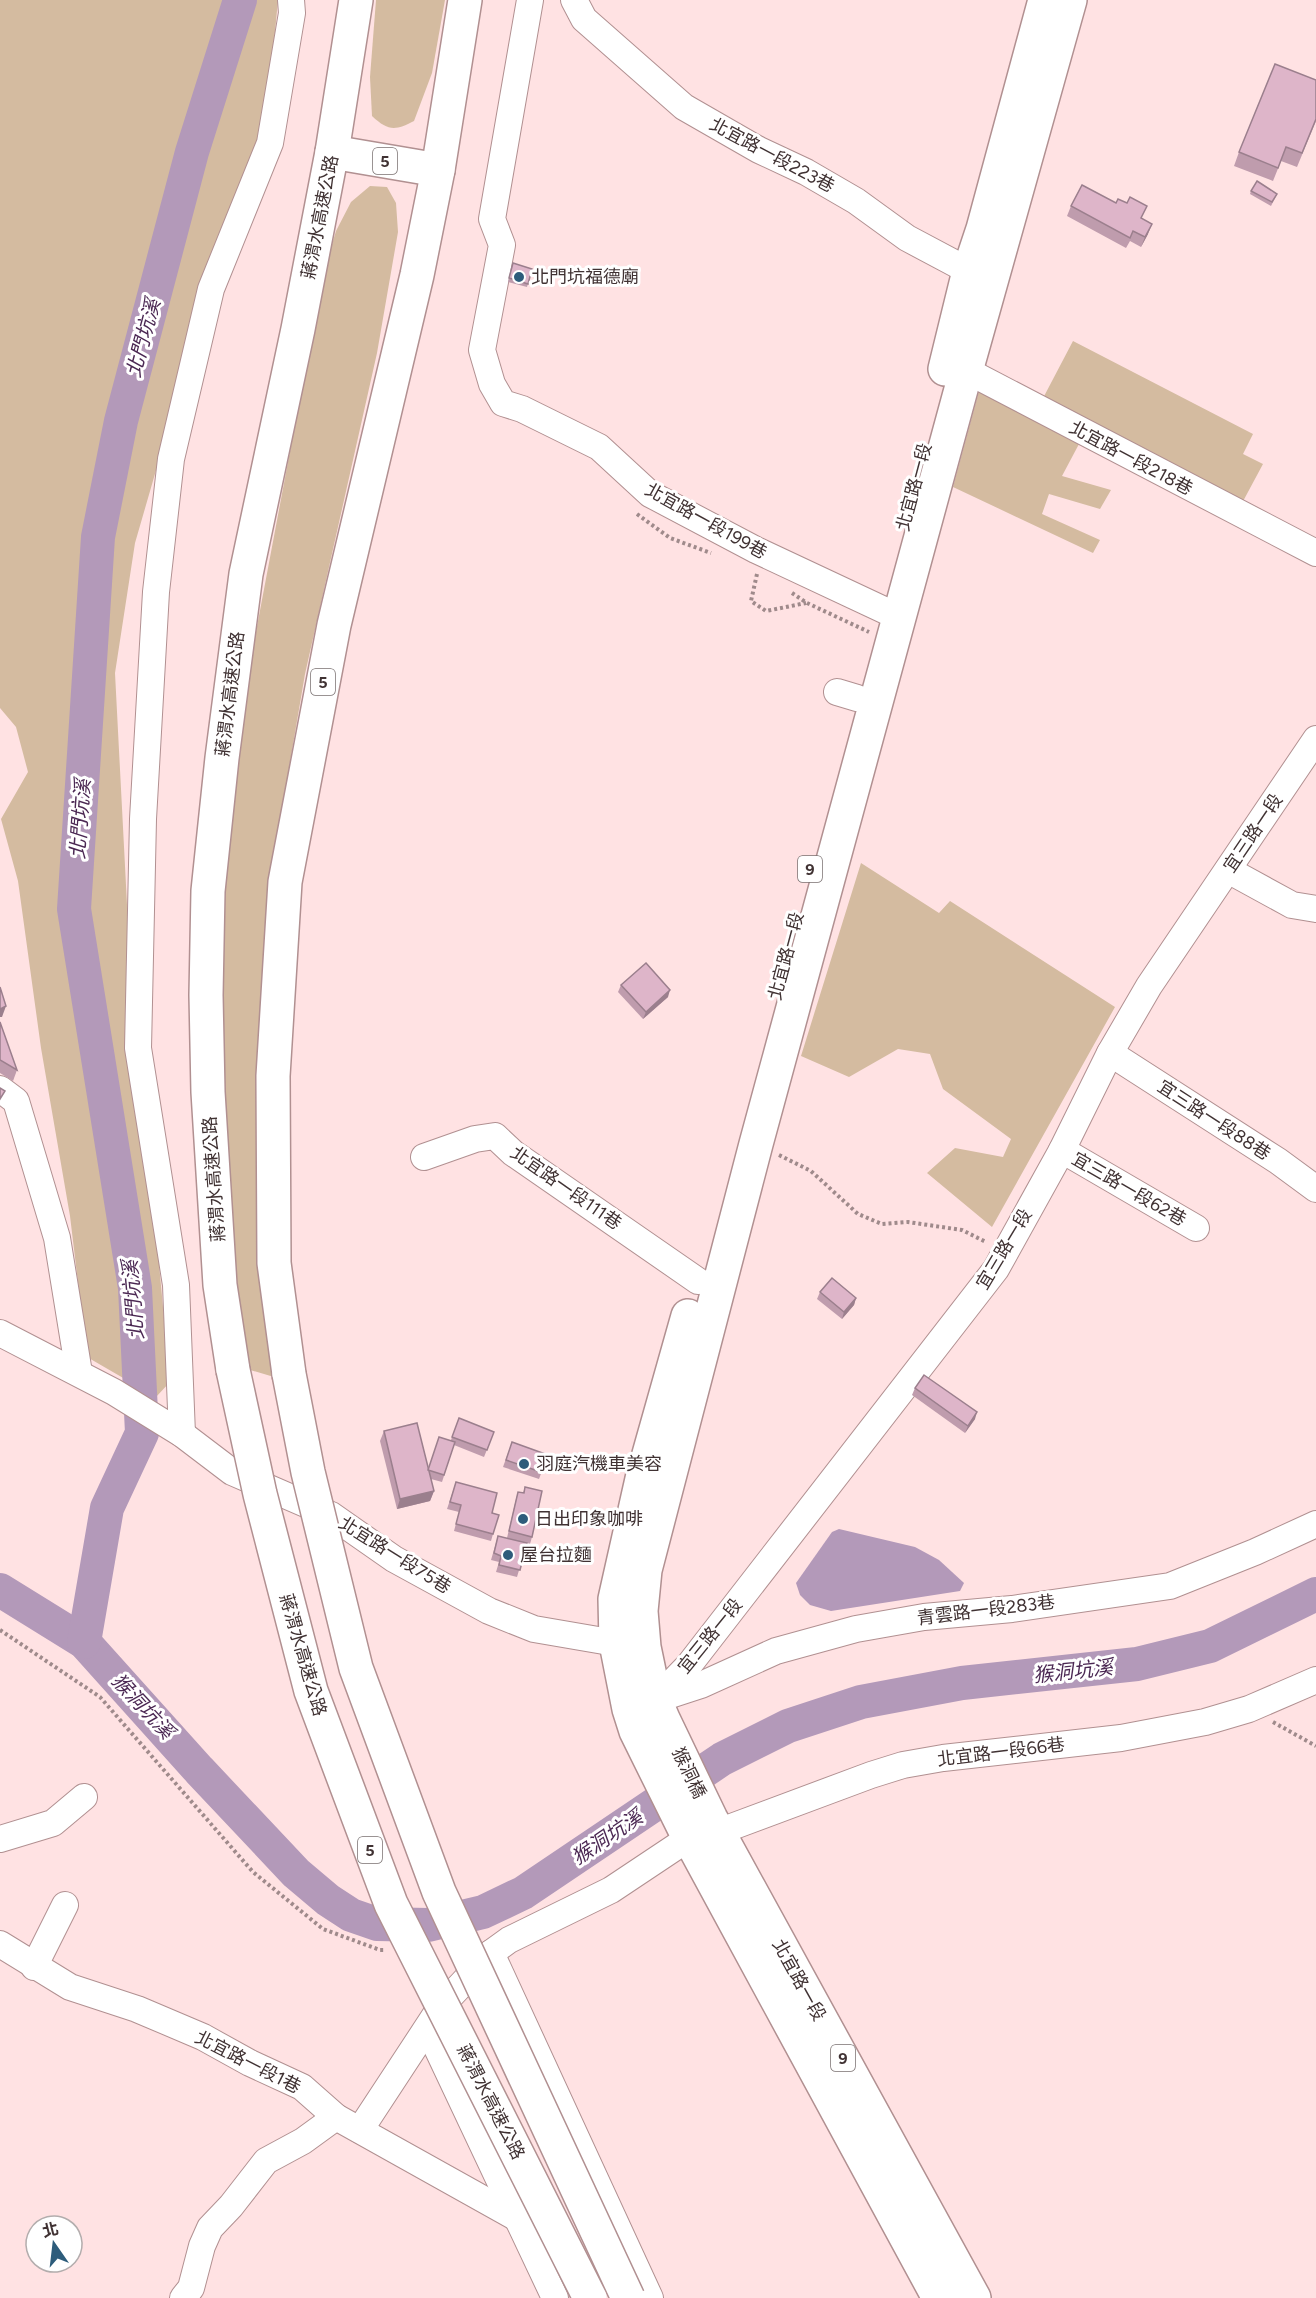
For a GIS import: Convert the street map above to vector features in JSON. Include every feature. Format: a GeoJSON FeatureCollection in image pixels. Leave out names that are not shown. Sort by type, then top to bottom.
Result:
{"type":"FeatureCollection","features":[{"type":"Feature","properties":{"kind":"main road","name":"蔣渭水高速公路"},"geometry":{"type":"LineString","coordinates":[[356,0],[332,152],[298,329],[246,574],[222,758],[208,891],[206,994],[208,1092],[220,1285],[233,1370],[260,1494],[311,1691],[391,1904],[590,2298]]}},
{"type":"Feature","properties":{"kind":"main road","name":"5"},"geometry":{"type":"LineString","coordinates":[[465,0],[438,170],[417,275],[334,625],[285,882],[273,1076],[274,1263],[289,1374],[308,1472],[356,1668],[439,1892],[640,2295]]}},
{"type":"Feature","properties":{"kind":"main road","name":"北宜路一段"},"geometry":{"type":"LineString","coordinates":[[981,275],[983,230],[1045,0]]}},
{"type":"Feature","properties":{"kind":"main road","name":"北宜路一段"},"geometry":{"type":"LineString","coordinates":[[630,1645],[641,1611],[645,1570],[891,614],[981,275],[1070,0]]}},
{"type":"Feature","properties":{"kind":"main road","name":"5"},"geometry":{"type":"LineString","coordinates":[[332,152],[438,170]]}},
{"type":"Feature","properties":{"kind":"main road","name":"北宜路一段"},"geometry":{"type":"LineString","coordinates":[[648,1719],[630,1645],[615,1599],[642,1479],[698,1281],[847,695],[891,614]]}},
{"type":"Feature","properties":{"kind":"main road","name":"猴洞橋"},"geometry":{"type":"LineString","coordinates":[[648,1719],[701,1830]]}},
{"type":"Feature","properties":{"kind":"main road","name":"北宜路一段"},"geometry":{"type":"LineString","coordinates":[[701,1830],[939,2298]]}},
{"type":"Feature","properties":{"kind":"main road","name":"北宜路一段"},"geometry":{"type":"LineString","coordinates":[[701,1830],[974,2298]]}},
{"type":"Feature","properties":{"kind":"street"},"geometry":{"type":"LineString","coordinates":[[172,1428],[176,1285],[138,1048],[143,819],[156,592],[171,459],[211,289],[270,143],[292,13],[291,0]]}},
{"type":"Feature","properties":{"kind":"street","name":"北宜路一段199巷"},"geometry":{"type":"LineString","coordinates":[[530,0],[492,219],[502,245],[482,350],[492,384],[503,403],[522,409],[599,447],[650,494],[756,550],[891,614]]}},
{"type":"Feature","properties":{"kind":"street","name":"北宜路一段223巷"},"geometry":{"type":"LineString","coordinates":[[574,0],[584,19],[684,107],[856,201],[907,238],[981,275]]}},
{"type":"Feature","properties":{"kind":"street","name":"北宜路一段218巷"},"geometry":{"type":"LineString","coordinates":[[957,365],[1316,554]]}},
{"type":"Feature","properties":{"kind":"street","name":"宜三路一段"},"geometry":{"type":"LineString","coordinates":[[648,1719],[996,1269],[1062,1150],[1110,1053],[1149,987],[1316,739]]}},
{"type":"Feature","properties":{"kind":"street"},"geometry":{"type":"LineString","coordinates":[[1228,870],[1292,905],[1316,909]]}},
{"type":"Feature","properties":{"kind":"street","name":"宜三路一段88巷"},"geometry":{"type":"LineString","coordinates":[[1110,1053],[1278,1161],[1316,1189]]}},
{"type":"Feature","properties":{"kind":"street"},"geometry":{"type":"LineString","coordinates":[[0,1089],[16,1101],[57,1238],[79,1373]]}},
{"type":"Feature","properties":{"kind":"street","name":"北宜路一段111巷"},"geometry":{"type":"LineString","coordinates":[[424,1157],[476,1139],[495,1136],[513,1153],[698,1281]]}},
{"type":"Feature","properties":{"kind":"street","name":"宜三路一段62巷"},"geometry":{"type":"LineString","coordinates":[[1062,1150],[1196,1228]]}},
{"type":"Feature","properties":{"kind":"street"},"geometry":{"type":"LineString","coordinates":[[0,1333],[79,1373]]}},
{"type":"Feature","properties":{"kind":"street","name":"北宜路一段75巷"},"geometry":{"type":"LineString","coordinates":[[79,1373],[172,1428],[232,1472],[331,1515],[394,1559],[489,1611],[534,1629],[630,1645]]}},
{"type":"Feature","properties":{"kind":"street","name":"青雲路一段283巷"},"geometry":{"type":"LineString","coordinates":[[648,1719],[701,1685],[776,1651],[856,1629],[924,1617],[1012,1609],[1170,1586],[1255,1552],[1316,1524]]}},
{"type":"Feature","properties":{"kind":"street","name":"北宜路一段66巷"},"geometry":{"type":"LineString","coordinates":[[360,2130],[442,2005],[491,1953],[509,1940],[611,1890],[701,1830],[903,1765],[943,1758],[1121,1738],[1205,1722],[1249,1709],[1316,1680]]}},
{"type":"Feature","properties":{"kind":"street"},"geometry":{"type":"LineString","coordinates":[[0,1839],[53,1823],[84,1797]]}},
{"type":"Feature","properties":{"kind":"street"},"geometry":{"type":"LineString","coordinates":[[34,1967],[65,1905]]}},
{"type":"Feature","properties":{"kind":"street","name":"北宜路一段1巷"},"geometry":{"type":"LineString","coordinates":[[0,1944],[34,1967],[70,1987],[136,2009],[203,2037],[250,2063],[302,2087],[336,2117],[517,2218]]}},
{"type":"Feature","properties":{"kind":"street"},"geometry":{"type":"LineString","coordinates":[[491,1953],[640,2295],[668,2298]]}},
{"type":"Feature","properties":{"kind":"street"},"geometry":{"type":"LineString","coordinates":[[428,2029],[555,2298]]}},
{"type":"Feature","properties":{"kind":"street"},"geometry":{"type":"LineString","coordinates":[[183,2298],[191,2288],[202,2246],[210,2228],[231,2206],[266,2161],[303,2141],[336,2117]]}},
{"type":"Feature","properties":{"kind":"path"},"geometry":{"type":"LineString","coordinates":[[758,571],[752,601],[766,611],[807,603]]}},
{"type":"Feature","properties":{"kind":"path"},"geometry":{"type":"LineString","coordinates":[[756,1144],[811,1171],[858,1214],[882,1224],[908,1222],[962,1230],[1006,1251]]}},
{"type":"Feature","properties":{"kind":"path"},"geometry":{"type":"LineString","coordinates":[[0,1630],[100,1697],[192,1805],[253,1872],[323,1929],[380,1950],[388,1949]]}},
{"type":"Feature","properties":{"kind":"path"},"geometry":{"type":"LineString","coordinates":[[1249,1709],[1316,1746]]}},
{"type":"Feature","properties":{"kind":"shaded area"},"geometry":{"type":"Polygon","coordinates":[[[0,0],[278,0],[272,64],[255,181],[170,422],[135,543],[115,673],[129,943],[170,1382],[156,1397],[87,1357],[70,1216],[41,1048],[18,881],[1,819],[28,772],[16,727],[0,708],[0,0]]]}},
{"type":"Feature","properties":{"kind":"shaded area"},"geometry":{"type":"Polygon","coordinates":[[[376,0],[445,0],[432,73],[414,121],[397,128],[387,127],[372,116],[370,77],[376,0]]]}},
{"type":"Feature","properties":{"kind":"shaded area"},"geometry":{"type":"Polygon","coordinates":[[[370,186],[387,187],[396,203],[398,232],[377,353],[305,674],[274,856],[274,1377],[247,1369],[233,1282],[219,1003],[223,861],[242,706],[324,271],[336,231],[351,202],[370,186]]]}},
{"type":"Feature","properties":{"kind":"shaded area"},"geometry":{"type":"Polygon","coordinates":[[[1073,341],[1253,434],[1243,454],[1263,464],[1241,505],[1041,402],[1073,341]]]}},
{"type":"Feature","properties":{"kind":"shaded area"},"geometry":{"type":"Polygon","coordinates":[[[979,391],[1079,444],[1062,476],[1111,490],[1100,509],[1049,494],[1042,514],[1100,540],[1093,553],[953,487],[979,391]]]}},
{"type":"Feature","properties":{"kind":"shaded area"},"geometry":{"type":"Polygon","coordinates":[[[861,863],[939,913],[950,901],[1115,1007],[992,1227],[927,1173],[955,1148],[1003,1157],[1011,1139],[943,1089],[930,1054],[898,1049],[849,1077],[801,1056],[861,863]]]}},
{"type":"Feature","properties":{"kind":"shaded area"},"geometry":{"type":"Polygon","coordinates":[[[839,1529],[915,1547],[939,1560],[964,1583],[960,1591],[831,1611],[810,1605],[800,1595],[796,1583],[832,1532],[839,1529]]]}},
{"type":"Feature","properties":{"kind":"building"},"geometry":{"type":"Polygon","coordinates":[[[1275,64],[1316,80],[1316,119],[1302,153],[1286,147],[1278,168],[1239,152],[1275,64]]]}},
{"type":"Feature","properties":{"kind":"building"},"geometry":{"type":"Polygon","coordinates":[[[1257,181],[1277,194],[1272,202],[1251,191],[1257,181]]]}},
{"type":"Feature","properties":{"kind":"building"},"geometry":{"type":"Polygon","coordinates":[[[1082,185],[1116,203],[1118,199],[1127,203],[1130,197],[1147,206],[1141,218],[1152,224],[1145,237],[1133,231],[1130,238],[1071,206],[1082,185]]]}},
{"type":"Feature","properties":{"kind":"building","name":"北門坑福德廟"},"geometry":{"type":"Polygon","coordinates":[[[513,263],[532,269],[528,284],[509,278],[513,263]]]}},
{"type":"Feature","properties":{"kind":"building"},"geometry":{"type":"Polygon","coordinates":[[[646,963],[670,990],[646,1012],[621,985],[646,963]]]}},
{"type":"Feature","properties":{"kind":"building"},"geometry":{"type":"Polygon","coordinates":[[[0,987],[6,1006],[0,1009],[0,987]]]}},
{"type":"Feature","properties":{"kind":"building"},"geometry":{"type":"Polygon","coordinates":[[[0,1022],[17,1070],[0,1060],[0,1022]]]}},
{"type":"Feature","properties":{"kind":"building"},"geometry":{"type":"Polygon","coordinates":[[[0,1088],[5,1091],[0,1099],[0,1088]]]}},
{"type":"Feature","properties":{"kind":"building"},"geometry":{"type":"Polygon","coordinates":[[[832,1278],[856,1298],[844,1312],[820,1292],[832,1278]]]}},
{"type":"Feature","properties":{"kind":"building"},"geometry":{"type":"Polygon","coordinates":[[[924,1375],[977,1412],[968,1426],[915,1388],[924,1375]]]}},
{"type":"Feature","properties":{"kind":"building"},"geometry":{"type":"Polygon","coordinates":[[[459,1418],[494,1432],[487,1450],[452,1437],[459,1418]]]}},
{"type":"Feature","properties":{"kind":"building"},"geometry":{"type":"Polygon","coordinates":[[[417,1423],[434,1491],[400,1499],[384,1431],[417,1423]]]}},
{"type":"Feature","properties":{"kind":"building"},"geometry":{"type":"Polygon","coordinates":[[[439,1437],[455,1442],[444,1475],[428,1470],[439,1437]]]}},
{"type":"Feature","properties":{"kind":"building"},"geometry":{"type":"Polygon","coordinates":[[[512,1442],[548,1455],[541,1472],[506,1460],[512,1442]]]}},
{"type":"Feature","properties":{"kind":"building"},"geometry":{"type":"Polygon","coordinates":[[[456,1482],[497,1493],[492,1513],[499,1515],[493,1534],[456,1524],[461,1505],[450,1502],[456,1482]]]}},
{"type":"Feature","properties":{"kind":"building","name":"日出印象咖啡"},"geometry":{"type":"Polygon","coordinates":[[[525,1487],[542,1491],[532,1537],[509,1531],[518,1492],[524,1493],[525,1487]]]}},
{"type":"Feature","properties":{"kind":"building","name":"屋台拉麵"},"geometry":{"type":"Polygon","coordinates":[[[498,1536],[527,1543],[520,1570],[499,1565],[501,1556],[494,1553],[498,1536]]]}},
{"type":"Feature","properties":{"kind":"waterway","name":"北門坑溪"},"geometry":{"type":"LineString","coordinates":[[84,1642],[107,1508],[142,1433],[135,1288],[74,909],[98,537],[121,421],[192,152],[240,0]]}},
{"type":"Feature","properties":{"kind":"waterway","name":"猴洞坑溪"},"geometry":{"type":"LineString","coordinates":[[0,1590],[84,1642],[199,1770],[296,1873],[328,1900],[351,1915],[377,1924],[428,1925],[483,1912],[523,1893],[722,1759],[788,1726],[861,1702],[962,1683],[1137,1664],[1210,1646],[1316,1594]]}},
{"type":"Feature","properties":{"kind":"place","name":"北門坑福德廟"},"geometry":{"type":"Point","coordinates":[519,277]}},
{"type":"Feature","properties":{"kind":"place","name":"羽庭汽機車美容"},"geometry":{"type":"Point","coordinates":[524,1464]}},
{"type":"Feature","properties":{"kind":"place","name":"日出印象咖啡"},"geometry":{"type":"Point","coordinates":[523,1519]}},
{"type":"Feature","properties":{"kind":"place","name":"屋台拉麵"},"geometry":{"type":"Point","coordinates":[508,1555]}}]}
